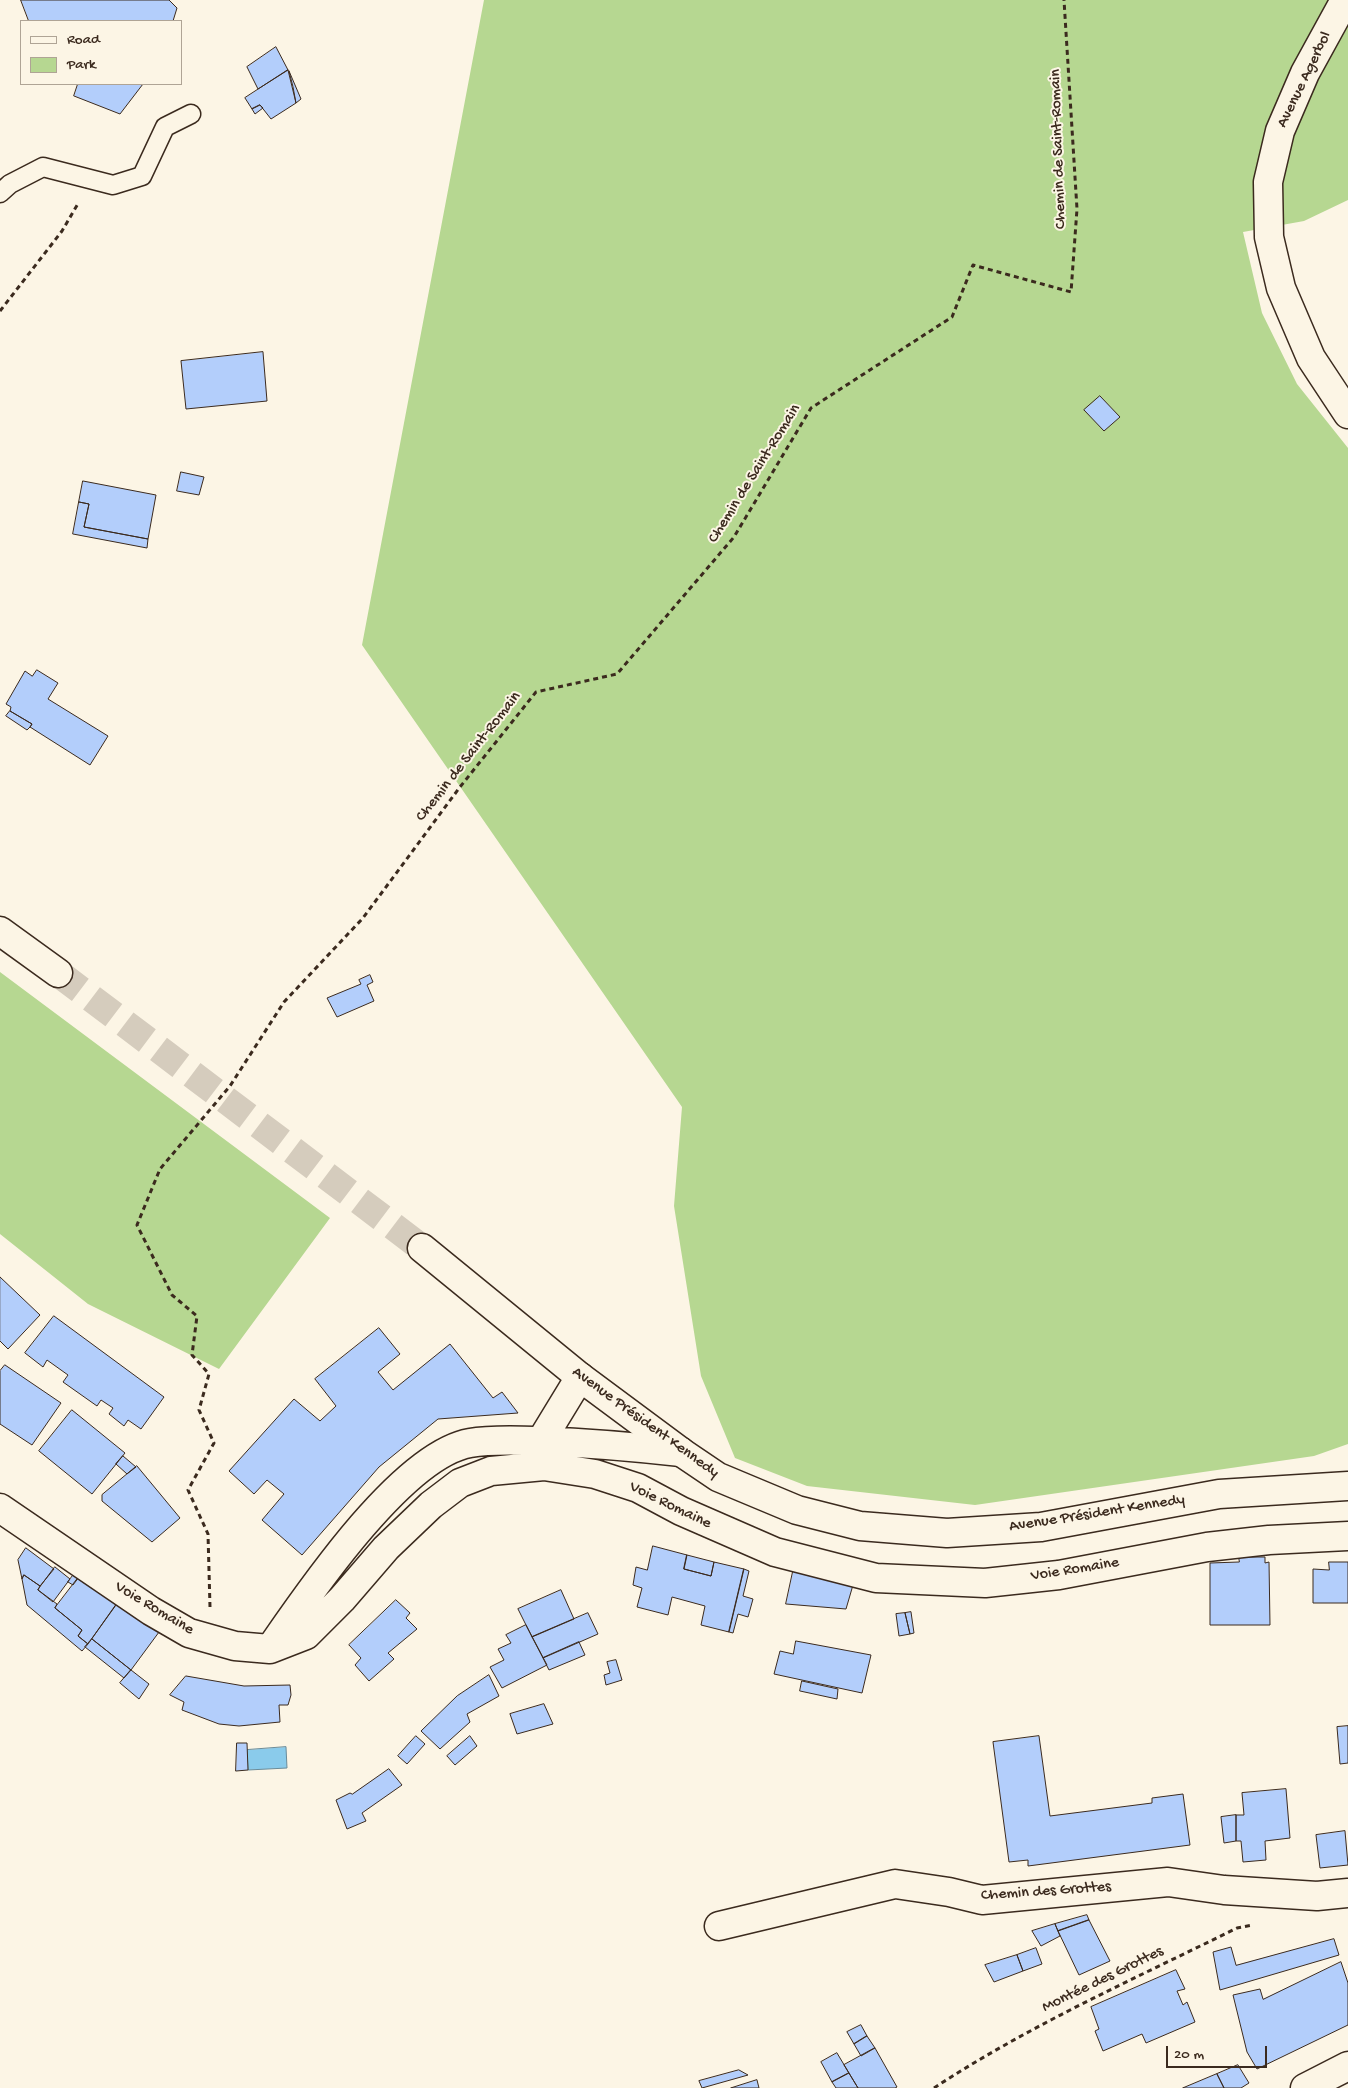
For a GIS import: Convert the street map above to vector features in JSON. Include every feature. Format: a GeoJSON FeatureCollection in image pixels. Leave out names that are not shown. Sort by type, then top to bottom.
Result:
{"type":"FeatureCollection","features":[{"type":"Feature","properties":{"kind":"street","name":"Avenue Agerbol"},"geometry":{"type":"LineString","coordinates":[[1345,0],[1305,73],[1280,131],[1268,182],[1268,237],[1281,288],[1310,358],[1348,414]]}},
{"type":"Feature","properties":{"kind":"street"},"geometry":{"type":"LineString","coordinates":[[0,931],[58,973]]}},
{"type":"Feature","properties":{"kind":"street","name":"Avenue Président Kennedy"},"geometry":{"type":"LineString","coordinates":[[422,1248],[580,1377],[681,1452],[718,1477],[797,1510],[860,1526],[947,1533],[1041,1526],[1220,1494],[1348,1486]]}},
{"type":"Feature","properties":{"kind":"street"},"geometry":{"type":"LineString","coordinates":[[541,1441],[580,1377]]}},
{"type":"Feature","properties":{"kind":"street"},"geometry":{"type":"LineString","coordinates":[[270,1649],[306,1597],[357,1532],[422,1466],[448,1451],[468,1443],[541,1441],[606,1444],[681,1452]]}},
{"type":"Feature","properties":{"kind":"street","name":"Voie Romaine"},"geometry":{"type":"LineString","coordinates":[[0,1508],[151,1611],[189,1633],[235,1646],[270,1649],[306,1636],[386,1548],[431,1505],[460,1483],[490,1471],[544,1466],[594,1474],[638,1488],[681,1511],[775,1552],[886,1578],[985,1582],[1059,1575],[1207,1547],[1269,1540],[1348,1536]]}},
{"type":"Feature","properties":{"kind":"street","name":"Chemin des Grottes"},"geometry":{"type":"LineString","coordinates":[[719,1926],[895,1884],[949,1892],[982,1900],[1168,1882],[1224,1890],[1317,1896],[1348,1893]]}},
{"type":"Feature","properties":{"kind":"street"},"geometry":{"type":"LineString","coordinates":[[1305,2088],[1348,2066]]}},
{"type":"Feature","properties":{"kind":"lane"},"geometry":{"type":"LineString","coordinates":[[0,193],[10,184],[43,167],[113,185],[142,176],[165,127],[191,114]]}},
{"type":"Feature","properties":{"kind":"path","name":"Chemin de Saint-Romain"},"geometry":{"type":"LineString","coordinates":[[211,1640],[208,1534],[188,1490],[214,1443],[199,1410],[209,1374],[192,1355],[197,1316],[172,1295],[136,1225],[160,1169],[230,1086],[284,1002],[363,918],[460,787],[536,692],[617,674],[722,552],[734,537],[811,408],[952,317],[973,265],[1071,292],[1077,210],[1064,0]]}},
{"type":"Feature","properties":{"kind":"path"},"geometry":{"type":"LineString","coordinates":[[0,311],[62,231],[91,179]]}},
{"type":"Feature","properties":{"kind":"path","name":"Montée des Grottes"},"geometry":{"type":"LineString","coordinates":[[934,2088],[961,2070],[1085,2000],[1237,1928],[1258,1924],[1273,1892]]}},
{"type":"Feature","properties":{"kind":"green space"},"geometry":{"type":"Polygon","coordinates":[[[484,0],[1348,0],[1348,200],[1304,221],[1243,232],[1262,313],[1297,384],[1348,448],[1348,1444],[1314,1456],[975,1505],[807,1486],[735,1458],[701,1376],[674,1206],[682,1107],[362,645],[484,0]]]}},
{"type":"Feature","properties":{"kind":"green space"},"geometry":{"type":"Polygon","coordinates":[[[0,972],[330,1218],[219,1369],[88,1304],[0,1234],[0,972]]]}},
{"type":"Feature","properties":{"kind":"water"},"geometry":{"type":"Polygon","coordinates":[[[286,1747],[287,1768],[248,1770],[247,1750],[286,1747]]]}},
{"type":"Feature","properties":{"kind":"building"},"geometry":{"type":"Polygon","coordinates":[[[21,0],[169,0],[177,8],[173,20],[29,20],[21,0]]]}},
{"type":"Feature","properties":{"kind":"building"},"geometry":{"type":"Polygon","coordinates":[[[276,47],[288,70],[258,89],[247,67],[276,47]]]}},
{"type":"Feature","properties":{"kind":"building"},"geometry":{"type":"Polygon","coordinates":[[[288,70],[296,103],[271,119],[260,105],[252,109],[245,98],[288,70]]]}},
{"type":"Feature","properties":{"kind":"building"},"geometry":{"type":"Polygon","coordinates":[[[289,71],[301,99],[296,103],[293,87],[289,71]]]}},
{"type":"Feature","properties":{"kind":"building"},"geometry":{"type":"Polygon","coordinates":[[[78,85],[142,85],[120,114],[74,96],[78,85]]]}},
{"type":"Feature","properties":{"kind":"building"},"geometry":{"type":"Polygon","coordinates":[[[260,105],[263,108],[255,114],[252,109],[260,105]]]}},
{"type":"Feature","properties":{"kind":"building"},"geometry":{"type":"Polygon","coordinates":[[[263,352],[267,401],[186,409],[181,361],[263,352]]]}},
{"type":"Feature","properties":{"kind":"building"},"geometry":{"type":"Polygon","coordinates":[[[1100,396],[1120,417],[1104,431],[1084,410],[1100,396]]]}},
{"type":"Feature","properties":{"kind":"building"},"geometry":{"type":"Polygon","coordinates":[[[181,472],[204,477],[199,495],[177,491],[181,472]]]}},
{"type":"Feature","properties":{"kind":"building"},"geometry":{"type":"Polygon","coordinates":[[[83,481],[156,495],[148,539],[84,527],[89,504],[79,502],[83,481]]]}},
{"type":"Feature","properties":{"kind":"building"},"geometry":{"type":"Polygon","coordinates":[[[79,502],[89,504],[84,527],[148,539],[147,548],[73,534],[79,502]]]}},
{"type":"Feature","properties":{"kind":"building"},"geometry":{"type":"Polygon","coordinates":[[[37,670],[58,683],[48,699],[108,736],[90,765],[30,727],[32,724],[10,711],[11,707],[6,704],[25,671],[32,676],[37,670]]]}},
{"type":"Feature","properties":{"kind":"building"},"geometry":{"type":"Polygon","coordinates":[[[10,711],[32,724],[30,727],[27,730],[6,716],[10,711]]]}},
{"type":"Feature","properties":{"kind":"building"},"geometry":{"type":"Polygon","coordinates":[[[370,975],[373,982],[367,985],[374,1001],[337,1017],[327,998],[361,984],[359,980],[370,975]]]}},
{"type":"Feature","properties":{"kind":"building"},"geometry":{"type":"Polygon","coordinates":[[[0,1277],[40,1315],[8,1349],[0,1341],[0,1277]]]}},
{"type":"Feature","properties":{"kind":"building"},"geometry":{"type":"Polygon","coordinates":[[[54,1316],[164,1397],[141,1429],[128,1420],[124,1426],[109,1414],[113,1408],[101,1400],[97,1406],[63,1382],[68,1375],[47,1360],[43,1367],[25,1353],[54,1316]]]}},
{"type":"Feature","properties":{"kind":"building"},"geometry":{"type":"Polygon","coordinates":[[[379,1328],[400,1354],[378,1372],[393,1390],[450,1344],[493,1398],[502,1392],[518,1413],[438,1419],[379,1467],[302,1555],[262,1520],[284,1494],[267,1480],[254,1494],[229,1471],[294,1399],[320,1421],[336,1406],[315,1379],[379,1328]]]}},
{"type":"Feature","properties":{"kind":"building"},"geometry":{"type":"Polygon","coordinates":[[[5,1365],[61,1403],[32,1445],[0,1424],[0,1371],[5,1365]]]}},
{"type":"Feature","properties":{"kind":"building"},"geometry":{"type":"Polygon","coordinates":[[[72,1410],[125,1453],[92,1494],[39,1451],[72,1410]]]}},
{"type":"Feature","properties":{"kind":"building"},"geometry":{"type":"Polygon","coordinates":[[[123,1456],[136,1467],[127,1474],[116,1464],[123,1456]]]}},
{"type":"Feature","properties":{"kind":"building"},"geometry":{"type":"Polygon","coordinates":[[[137,1466],[180,1518],[152,1542],[102,1501],[102,1495],[137,1466]]]}},
{"type":"Feature","properties":{"kind":"building"},"geometry":{"type":"Polygon","coordinates":[[[653,1546],[687,1555],[684,1569],[711,1576],[714,1562],[744,1569],[729,1632],[701,1625],[705,1606],[672,1597],[668,1615],[637,1607],[642,1588],[633,1585],[636,1567],[647,1570],[653,1546]]]}},
{"type":"Feature","properties":{"kind":"building"},"geometry":{"type":"Polygon","coordinates":[[[26,1548],[54,1569],[40,1586],[24,1575],[22,1579],[18,1560],[26,1548]]]}},
{"type":"Feature","properties":{"kind":"building"},"geometry":{"type":"Polygon","coordinates":[[[687,1555],[714,1562],[711,1576],[684,1569],[687,1555]]]}},
{"type":"Feature","properties":{"kind":"building"},"geometry":{"type":"Polygon","coordinates":[[[1239,1557],[1265,1557],[1265,1563],[1269,1562],[1270,1625],[1210,1625],[1210,1563],[1239,1562],[1239,1557]]]}},
{"type":"Feature","properties":{"kind":"building"},"geometry":{"type":"Polygon","coordinates":[[[1329,1562],[1348,1562],[1348,1603],[1313,1603],[1313,1569],[1329,1570],[1329,1562]]]}},
{"type":"Feature","properties":{"kind":"building"},"geometry":{"type":"Polygon","coordinates":[[[81,1565],[85,1569],[73,1585],[68,1582],[81,1565]]]}},
{"type":"Feature","properties":{"kind":"building"},"geometry":{"type":"Polygon","coordinates":[[[55,1567],[70,1579],[53,1602],[38,1590],[55,1567]]]}},
{"type":"Feature","properties":{"kind":"building"},"geometry":{"type":"Polygon","coordinates":[[[794,1567],[853,1585],[846,1609],[786,1604],[794,1567]]]}},
{"type":"Feature","properties":{"kind":"building"},"geometry":{"type":"Polygon","coordinates":[[[85,1569],[121,1598],[88,1644],[78,1636],[82,1630],[55,1608],[85,1569]]]}},
{"type":"Feature","properties":{"kind":"building"},"geometry":{"type":"Polygon","coordinates":[[[744,1569],[749,1571],[743,1596],[753,1599],[748,1617],[738,1614],[733,1633],[729,1632],[744,1569]]]}},
{"type":"Feature","properties":{"kind":"building"},"geometry":{"type":"Polygon","coordinates":[[[24,1575],[40,1586],[38,1590],[57,1604],[55,1608],[82,1630],[78,1636],[88,1644],[82,1651],[27,1605],[22,1579],[24,1575]]]}},
{"type":"Feature","properties":{"kind":"building"},"geometry":{"type":"Polygon","coordinates":[[[561,1590],[574,1619],[532,1637],[518,1609],[561,1590]]]}},
{"type":"Feature","properties":{"kind":"building"},"geometry":{"type":"Polygon","coordinates":[[[121,1598],[162,1628],[131,1670],[92,1639],[121,1598]]]}},
{"type":"Feature","properties":{"kind":"building"},"geometry":{"type":"Polygon","coordinates":[[[396,1600],[410,1613],[406,1618],[417,1629],[388,1653],[394,1659],[369,1681],[355,1665],[361,1658],[349,1645],[396,1600]]]}},
{"type":"Feature","properties":{"kind":"building"},"geometry":{"type":"Polygon","coordinates":[[[911,1612],[914,1633],[910,1634],[905,1613],[911,1612]]]}},
{"type":"Feature","properties":{"kind":"building"},"geometry":{"type":"Polygon","coordinates":[[[588,1613],[598,1634],[543,1658],[532,1637],[588,1613]]]}},
{"type":"Feature","properties":{"kind":"building"},"geometry":{"type":"Polygon","coordinates":[[[905,1613],[910,1634],[899,1636],[896,1614],[905,1613]]]}},
{"type":"Feature","properties":{"kind":"building"},"geometry":{"type":"Polygon","coordinates":[[[526,1625],[547,1665],[502,1688],[490,1667],[504,1660],[498,1649],[511,1643],[506,1635],[526,1625]]]}},
{"type":"Feature","properties":{"kind":"building"},"geometry":{"type":"Polygon","coordinates":[[[92,1639],[131,1670],[124,1678],[85,1647],[92,1639]]]}},
{"type":"Feature","properties":{"kind":"building"},"geometry":{"type":"Polygon","coordinates":[[[796,1641],[871,1655],[862,1693],[774,1674],[780,1651],[793,1654],[796,1641]]]}},
{"type":"Feature","properties":{"kind":"building"},"geometry":{"type":"Polygon","coordinates":[[[579,1642],[585,1655],[549,1670],[543,1658],[579,1642]]]}},
{"type":"Feature","properties":{"kind":"building"},"geometry":{"type":"Polygon","coordinates":[[[616,1660],[622,1680],[606,1685],[604,1675],[610,1673],[607,1662],[616,1660]]]}},
{"type":"Feature","properties":{"kind":"building"},"geometry":{"type":"Polygon","coordinates":[[[131,1670],[149,1684],[139,1699],[120,1683],[131,1670]]]}},
{"type":"Feature","properties":{"kind":"building"},"geometry":{"type":"Polygon","coordinates":[[[489,1675],[499,1696],[467,1714],[470,1722],[440,1749],[421,1731],[457,1696],[489,1675]]]}},
{"type":"Feature","properties":{"kind":"building"},"geometry":{"type":"Polygon","coordinates":[[[186,1676],[244,1686],[290,1685],[291,1695],[288,1705],[279,1705],[280,1722],[239,1726],[219,1724],[182,1710],[184,1702],[170,1695],[186,1676]]]}},
{"type":"Feature","properties":{"kind":"building"},"geometry":{"type":"Polygon","coordinates":[[[802,1681],[838,1689],[837,1699],[800,1691],[802,1681]]]}},
{"type":"Feature","properties":{"kind":"building"},"geometry":{"type":"Polygon","coordinates":[[[544,1704],[553,1724],[517,1734],[510,1714],[544,1704]]]}},
{"type":"Feature","properties":{"kind":"building"},"geometry":{"type":"Polygon","coordinates":[[[1348,1726],[1348,1763],[1340,1764],[1337,1727],[1348,1726]]]}},
{"type":"Feature","properties":{"kind":"building"},"geometry":{"type":"Polygon","coordinates":[[[416,1736],[425,1744],[407,1764],[398,1756],[416,1736]]]}},
{"type":"Feature","properties":{"kind":"building"},"geometry":{"type":"Polygon","coordinates":[[[470,1736],[477,1746],[455,1765],[447,1756],[470,1736]]]}},
{"type":"Feature","properties":{"kind":"building"},"geometry":{"type":"Polygon","coordinates":[[[1039,1736],[1050,1816],[1152,1803],[1152,1798],[1183,1794],[1190,1845],[1028,1866],[1028,1860],[1009,1862],[993,1742],[1039,1736]]]}},
{"type":"Feature","properties":{"kind":"building"},"geometry":{"type":"Polygon","coordinates":[[[237,1743],[247,1743],[248,1770],[236,1771],[237,1743]]]}},
{"type":"Feature","properties":{"kind":"building"},"geometry":{"type":"Polygon","coordinates":[[[389,1769],[402,1785],[362,1813],[366,1821],[347,1829],[336,1800],[350,1793],[352,1794],[389,1769]]]}},
{"type":"Feature","properties":{"kind":"building"},"geometry":{"type":"Polygon","coordinates":[[[1286,1789],[1290,1838],[1265,1841],[1266,1860],[1243,1862],[1241,1841],[1236,1841],[1236,1815],[1244,1815],[1242,1793],[1286,1789]]]}},
{"type":"Feature","properties":{"kind":"building"},"geometry":{"type":"Polygon","coordinates":[[[1236,1815],[1236,1841],[1224,1843],[1221,1817],[1236,1815]]]}},
{"type":"Feature","properties":{"kind":"building"},"geometry":{"type":"Polygon","coordinates":[[[1345,1831],[1348,1865],[1320,1868],[1316,1835],[1345,1831]]]}},
{"type":"Feature","properties":{"kind":"building"},"geometry":{"type":"Polygon","coordinates":[[[1087,1915],[1089,1920],[1058,1931],[1055,1924],[1087,1915]]]}},
{"type":"Feature","properties":{"kind":"building"},"geometry":{"type":"Polygon","coordinates":[[[1089,1920],[1110,1961],[1079,1975],[1058,1931],[1089,1920]]]}},
{"type":"Feature","properties":{"kind":"building"},"geometry":{"type":"Polygon","coordinates":[[[1055,1924],[1060,1936],[1041,1946],[1032,1931],[1055,1924]]]}},
{"type":"Feature","properties":{"kind":"building"},"geometry":{"type":"Polygon","coordinates":[[[1334,1939],[1339,1955],[1220,1990],[1213,1952],[1231,1947],[1236,1965],[1334,1939]]]}},
{"type":"Feature","properties":{"kind":"building"},"geometry":{"type":"Polygon","coordinates":[[[1036,1948],[1042,1964],[1023,1971],[1017,1955],[1036,1948]]]}},
{"type":"Feature","properties":{"kind":"building"},"geometry":{"type":"Polygon","coordinates":[[[1017,1955],[1023,1971],[994,1982],[985,1965],[1017,1955]]]}},
{"type":"Feature","properties":{"kind":"building"},"geometry":{"type":"Polygon","coordinates":[[[1341,1962],[1348,1983],[1348,2025],[1257,2069],[1247,2052],[1233,1995],[1260,1989],[1263,1999],[1341,1962]]]}},
{"type":"Feature","properties":{"kind":"building"},"geometry":{"type":"Polygon","coordinates":[[[1176,1970],[1185,1989],[1177,1991],[1183,2005],[1187,2002],[1195,2022],[1146,2043],[1142,2034],[1103,2051],[1095,2031],[1099,2029],[1091,2007],[1176,1970]]]}},
{"type":"Feature","properties":{"kind":"building"},"geometry":{"type":"Polygon","coordinates":[[[861,2025],[867,2036],[854,2044],[847,2032],[861,2025]]]}},
{"type":"Feature","properties":{"kind":"building"},"geometry":{"type":"Polygon","coordinates":[[[867,2036],[875,2048],[861,2056],[854,2044],[867,2036]]]}},
{"type":"Feature","properties":{"kind":"building"},"geometry":{"type":"Polygon","coordinates":[[[875,2048],[897,2087],[858,2088],[844,2065],[875,2048]]]}},
{"type":"Feature","properties":{"kind":"building"},"geometry":{"type":"Polygon","coordinates":[[[837,2053],[849,2073],[832,2082],[821,2062],[837,2053]]]}},
{"type":"Feature","properties":{"kind":"building"},"geometry":{"type":"Polygon","coordinates":[[[1238,2065],[1249,2083],[1241,2088],[1224,2088],[1217,2074],[1238,2065]]]}},
{"type":"Feature","properties":{"kind":"building"},"geometry":{"type":"Polygon","coordinates":[[[739,2070],[748,2075],[702,2088],[699,2081],[739,2070]]]}},
{"type":"Feature","properties":{"kind":"building"},"geometry":{"type":"Polygon","coordinates":[[[849,2073],[858,2088],[836,2088],[832,2082],[849,2073]]]}},
{"type":"Feature","properties":{"kind":"building"},"geometry":{"type":"Polygon","coordinates":[[[1217,2074],[1224,2088],[1183,2088],[1217,2074]]]}},
{"type":"Feature","properties":{"kind":"building"},"geometry":{"type":"Polygon","coordinates":[[[757,2080],[759,2088],[731,2088],[757,2080]]]}},
{"type":"Feature","properties":{"kind":"tunnel"},"geometry":{"type":"LineString","coordinates":[[58,973],[422,1248]]}}]}
